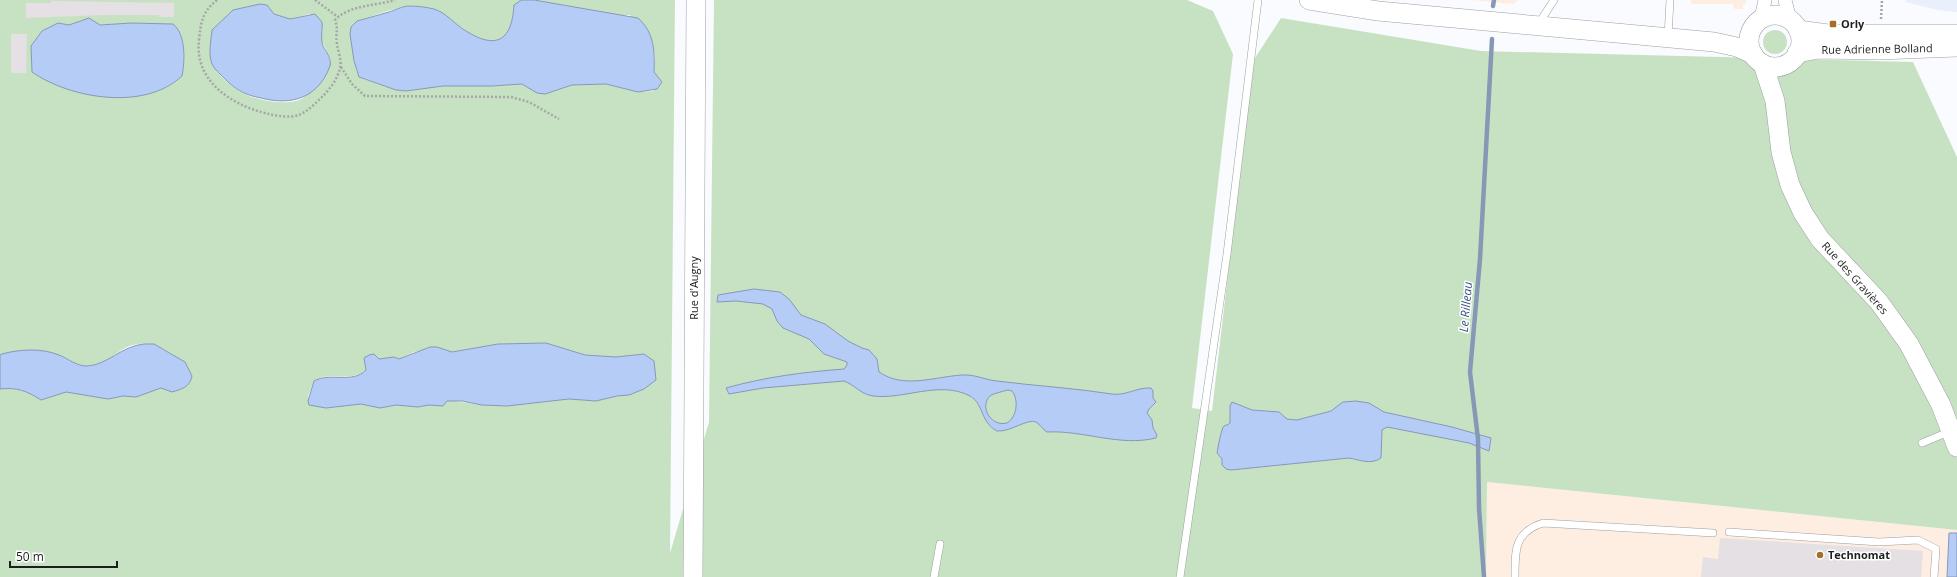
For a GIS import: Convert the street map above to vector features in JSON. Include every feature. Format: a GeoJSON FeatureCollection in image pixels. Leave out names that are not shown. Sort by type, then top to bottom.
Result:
{"type":"FeatureCollection","features":[{"type":"Feature","properties":{"kind":"main road","name":"Rue d'Augny"},"geometry":{"type":"LineString","coordinates":[[692,577],[696,0]]}},
{"type":"Feature","properties":{"kind":"main road"},"geometry":{"type":"LineString","coordinates":[[1309,0],[1378,11],[1668,39],[1714,42],[1737,47],[1776,67],[1793,58],[1800,40],[1794,25],[1776,16],[1756,25],[1736,37],[1714,42]]}},
{"type":"Feature","properties":{"kind":"main road"},"geometry":{"type":"LineString","coordinates":[[1756,25],[1749,43],[1758,59]]}},
{"type":"Feature","properties":{"kind":"main road","name":"Rue Adrienne Bolland"},"geometry":{"type":"LineString","coordinates":[[1794,25],[1828,34],[1957,34]]}},
{"type":"Feature","properties":{"kind":"main road","name":"Rue Adrienne Bolland"},"geometry":{"type":"LineString","coordinates":[[1793,58],[1819,48],[1879,50],[1957,47]]}},
{"type":"Feature","properties":{"kind":"main road","name":"Rue des Gravières"},"geometry":{"type":"LineString","coordinates":[[1775,101],[1793,58]]}},
{"type":"Feature","properties":{"kind":"main road","name":"Rue des Gravières"},"geometry":{"type":"LineString","coordinates":[[1758,59],[1775,101],[1781,152],[1790,185],[1803,213],[1820,239],[1879,302],[1909,344],[1941,405],[1954,439]]}},
{"type":"Feature","properties":{"kind":"street"},"geometry":{"type":"LineString","coordinates":[[1756,25],[1765,0]]}},
{"type":"Feature","properties":{"kind":"street"},"geometry":{"type":"LineString","coordinates":[[1785,0],[1794,25]]}},
{"type":"Feature","properties":{"kind":"lane"},"geometry":{"type":"LineString","coordinates":[[1180,577],[1227,254],[1258,0]]}},
{"type":"Feature","properties":{"kind":"lane"},"geometry":{"type":"LineString","coordinates":[[1536,26],[1554,0]]}},
{"type":"Feature","properties":{"kind":"lane"},"geometry":{"type":"LineString","coordinates":[[1668,39],[1670,0]]}},
{"type":"Feature","properties":{"kind":"lane"},"geometry":{"type":"LineString","coordinates":[[1922,443],[1954,439]]}},
{"type":"Feature","properties":{"kind":"lane"},"geometry":{"type":"LineString","coordinates":[[1515,577],[1515,551],[1518,544],[1528,530],[1543,523],[1712,533]]}},
{"type":"Feature","properties":{"kind":"lane"},"geometry":{"type":"LineString","coordinates":[[1728,532],[1879,542],[1918,540],[1936,549],[1934,577]]}},
{"type":"Feature","properties":{"kind":"lane"},"geometry":{"type":"LineString","coordinates":[[934,577],[940,544]]}},
{"type":"Feature","properties":{"kind":"path"},"geometry":{"type":"LineString","coordinates":[[217,0],[208,7],[202,21],[198,47],[202,69],[217,90],[232,101],[254,111],[266,114],[278,116],[298,115],[315,105],[330,89],[341,67]]}},
{"type":"Feature","properties":{"kind":"path"},"geometry":{"type":"LineString","coordinates":[[315,0],[338,17]]}},
{"type":"Feature","properties":{"kind":"path"},"geometry":{"type":"LineString","coordinates":[[395,0],[377,5],[351,9],[335,20],[338,29],[336,40],[341,67],[352,84],[365,96],[511,97],[529,102],[559,120]]}},
{"type":"Feature","properties":{"kind":"shaded area"},"geometry":{"type":"Polygon","coordinates":[[[1472,0],[1518,0],[1514,4],[1472,0]]]}},
{"type":"Feature","properties":{"kind":"shaded area"},"geometry":{"type":"Polygon","coordinates":[[[1691,0],[1746,0],[1746,4],[1743,4],[1743,9],[1734,9],[1733,4],[1691,4],[1691,0]]]}},
{"type":"Feature","properties":{"kind":"shaded area"},"geometry":{"type":"Polygon","coordinates":[[[1906,0],[1957,0],[1957,12],[1937,10],[1906,2],[1906,0]]]}},
{"type":"Feature","properties":{"kind":"shaded area"},"geometry":{"type":"Polygon","coordinates":[[[1487,482],[1957,530],[1957,577],[1486,577],[1487,482]]]}},
{"type":"Feature","properties":{"kind":"green space"},"geometry":{"type":"Polygon","coordinates":[[[0,0],[521,0],[514,5],[513,17],[506,33],[495,41],[477,37],[466,31],[439,11],[420,6],[401,7],[357,21],[350,34],[357,73],[363,79],[396,90],[406,91],[443,86],[492,86],[522,84],[529,88],[552,92],[572,85],[607,84],[638,92],[653,91],[662,82],[654,72],[655,54],[630,15],[616,15],[534,0],[675,0],[670,553],[709,422],[714,0],[1187,0],[1213,11],[1233,54],[1192,408],[1212,411],[1253,61],[1281,18],[1481,51],[1913,62],[1957,157],[1957,530],[1487,482],[1486,577],[0,577],[0,389],[22,390],[41,400],[66,392],[108,399],[123,396],[136,397],[161,388],[166,390],[180,390],[188,385],[192,376],[180,361],[172,354],[163,349],[145,344],[125,348],[107,360],[92,366],[80,365],[57,355],[0,355],[0,0]],[[260,4],[216,71],[238,91],[246,95],[266,101],[296,101],[306,96],[331,60],[321,39],[323,28],[309,14],[290,19],[274,14],[267,5],[260,4]],[[82,20],[69,25],[58,23],[166,88],[182,76],[184,56],[182,42],[180,35],[172,24],[131,23],[100,25],[82,20]],[[546,343],[498,344],[452,352],[437,347],[414,352],[399,359],[394,357],[379,359],[377,356],[364,358],[366,370],[354,376],[331,376],[319,379],[314,382],[308,397],[326,408],[361,404],[375,407],[396,405],[418,407],[429,405],[437,406],[447,401],[507,406],[569,399],[596,401],[629,395],[644,389],[644,354],[616,357],[585,355],[546,343]]]}},
{"type":"Feature","properties":{"kind":"green space"},"geometry":{"type":"Polygon","coordinates":[[[1775,30],[1784,33],[1787,42],[1784,51],[1775,54],[1766,51],[1763,42],[1766,33],[1775,30]]]}},
{"type":"Feature","properties":{"kind":"water"},"geometry":{"type":"Polygon","coordinates":[[[521,0],[534,0],[638,18],[647,29],[650,36],[654,49],[654,72],[662,82],[657,89],[638,92],[606,84],[572,85],[545,94],[537,93],[522,84],[492,86],[443,86],[406,91],[396,90],[359,77],[354,61],[350,34],[351,27],[357,21],[404,7],[425,7],[443,13],[466,31],[477,37],[495,41],[506,33],[513,17],[514,5],[521,0]]]}},
{"type":"Feature","properties":{"kind":"water"},"geometry":{"type":"Polygon","coordinates":[[[260,4],[267,5],[274,14],[290,19],[315,14],[322,22],[322,43],[329,58],[330,66],[319,86],[303,97],[283,101],[246,94],[230,84],[216,71],[212,64],[210,52],[212,30],[233,10],[260,4]]]}},
{"type":"Feature","properties":{"kind":"water"},"geometry":{"type":"Polygon","coordinates":[[[89,18],[100,25],[131,23],[173,24],[180,34],[184,48],[182,76],[167,87],[148,94],[129,97],[108,97],[67,89],[32,72],[31,46],[42,31],[58,23],[69,25],[89,18]]]}},
{"type":"Feature","properties":{"kind":"water"},"geometry":{"type":"Polygon","coordinates":[[[754,289],[780,292],[789,299],[801,315],[825,324],[848,341],[869,350],[877,359],[879,372],[898,380],[919,381],[966,375],[989,380],[1112,394],[1127,393],[1151,388],[1153,391],[1153,398],[1156,402],[1147,413],[1152,420],[1153,428],[1157,435],[1156,438],[1142,440],[1115,440],[1074,433],[1047,432],[1033,421],[1002,431],[997,431],[988,423],[974,399],[958,392],[946,390],[873,396],[868,395],[844,381],[763,388],[729,394],[726,388],[785,376],[844,369],[847,362],[824,354],[809,339],[783,328],[777,321],[772,309],[763,304],[736,301],[717,302],[718,295],[754,289]],[[1008,390],[993,394],[987,400],[986,410],[988,415],[996,422],[1007,423],[1013,417],[1016,408],[1016,399],[1012,391],[1008,390]]]}},
{"type":"Feature","properties":{"kind":"water"},"geometry":{"type":"Polygon","coordinates":[[[546,343],[585,355],[616,357],[644,354],[654,361],[656,380],[644,389],[629,395],[596,401],[569,399],[507,406],[482,405],[462,401],[447,401],[443,406],[429,405],[418,407],[396,405],[380,408],[361,404],[326,408],[309,405],[308,401],[314,381],[327,377],[348,377],[361,374],[366,370],[364,358],[369,355],[374,354],[379,359],[394,357],[399,359],[430,347],[437,347],[452,352],[498,344],[546,343]]]}},
{"type":"Feature","properties":{"kind":"water"},"geometry":{"type":"Polygon","coordinates":[[[144,344],[154,344],[185,362],[192,376],[189,383],[182,389],[172,392],[161,388],[136,397],[123,396],[108,399],[66,392],[41,400],[22,390],[0,389],[0,355],[2,354],[23,350],[38,350],[59,355],[79,365],[87,366],[102,362],[128,348],[144,344]]]}},
{"type":"Feature","properties":{"kind":"water"},"geometry":{"type":"Polygon","coordinates":[[[1356,401],[1369,403],[1384,412],[1452,427],[1491,438],[1489,451],[1469,443],[1387,427],[1382,430],[1381,458],[1373,461],[1349,458],[1231,470],[1226,469],[1222,465],[1222,459],[1217,453],[1223,428],[1230,423],[1230,406],[1232,402],[1252,410],[1279,412],[1287,419],[1297,420],[1331,411],[1343,402],[1356,401]]]}},
{"type":"Feature","properties":{"kind":"water"},"geometry":{"type":"Polygon","coordinates":[[[1949,533],[1957,533],[1957,577],[1947,577],[1949,533]]]}},
{"type":"Feature","properties":{"kind":"building"},"geometry":{"type":"Polygon","coordinates":[[[51,1],[174,3],[174,17],[159,17],[159,15],[103,15],[26,18],[26,3],[51,3],[51,1]]]}},
{"type":"Feature","properties":{"kind":"building"},"geometry":{"type":"Polygon","coordinates":[[[11,34],[27,34],[26,73],[11,73],[11,34]]]}},
{"type":"Feature","properties":{"kind":"building","name":"Technomat"},"geometry":{"type":"Polygon","coordinates":[[[1720,538],[1923,551],[1921,577],[1701,577],[1703,557],[1718,559],[1720,538]]]}},
{"type":"Feature","properties":{"kind":"waterway","name":"Le Rilleau"},"geometry":{"type":"LineString","coordinates":[[1493,6],[1494,0]]}},
{"type":"Feature","properties":{"kind":"waterway","name":"Le Rilleau"},"geometry":{"type":"LineString","coordinates":[[1484,577],[1479,508],[1478,439],[1470,372],[1480,259],[1492,39]]}},
{"type":"Feature","properties":{"kind":"place","name":"Orly"},"geometry":{"type":"Point","coordinates":[1833,24]}},
{"type":"Feature","properties":{"kind":"place","name":"Technomat"},"geometry":{"type":"Point","coordinates":[1820,555]}}]}
